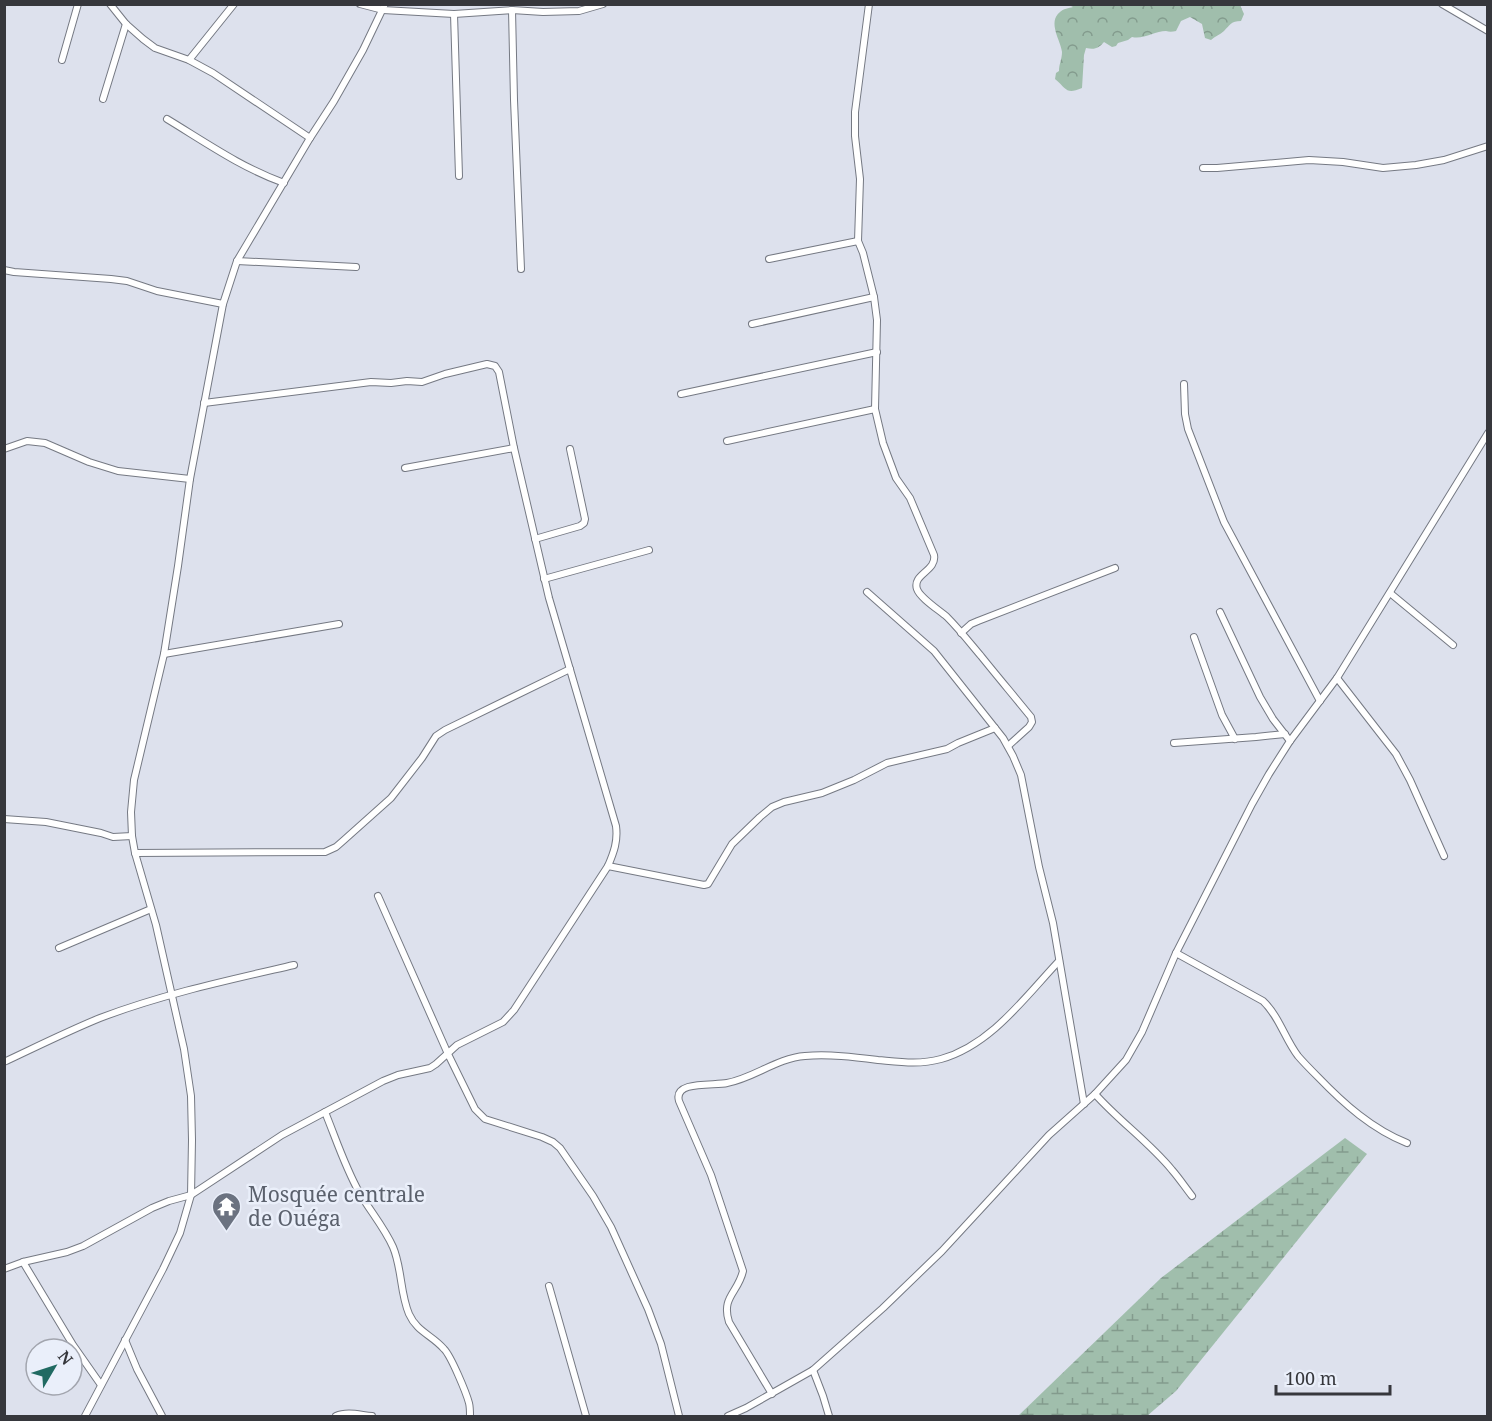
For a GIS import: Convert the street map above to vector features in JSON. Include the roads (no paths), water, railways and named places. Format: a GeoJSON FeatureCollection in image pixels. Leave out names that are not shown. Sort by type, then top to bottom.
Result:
{"type":"FeatureCollection","features":[{"type":"Feature","properties":{"kind":"street"},"geometry":{"type":"LineString","coordinates":[[62,60],[78,4]]}},
{"type":"Feature","properties":{"kind":"street"},"geometry":{"type":"LineString","coordinates":[[110,4],[126,24],[155,48],[189,60],[213,73],[310,138]]}},
{"type":"Feature","properties":{"kind":"street"},"geometry":{"type":"LineString","coordinates":[[189,60],[234,4]]}},
{"type":"Feature","properties":{"kind":"street"},"geometry":{"type":"LineString","coordinates":[[360,4],[454,14],[512,10],[579,11],[603,4]]}},
{"type":"Feature","properties":{"kind":"street"},"geometry":{"type":"LineString","coordinates":[[869,4],[855,112],[855,136],[860,179],[858,241],[874,297],[878,330],[875,409],[883,443],[896,478],[910,498],[934,555],[933,565],[917,579],[916,586],[919,594],[948,618],[1031,717],[1032,722],[1029,727],[1008,746]]}},
{"type":"Feature","properties":{"kind":"street"},"geometry":{"type":"LineString","coordinates":[[1442,4],[1488,31]]}},
{"type":"Feature","properties":{"kind":"street"},"geometry":{"type":"LineString","coordinates":[[85,1416],[176,1242],[191,1195],[191,1096],[184,1049],[151,909],[135,853],[131,812],[134,780],[164,654],[190,479],[223,304],[237,261],[334,101],[384,7]]}},
{"type":"Feature","properties":{"kind":"street"},"geometry":{"type":"LineString","coordinates":[[512,10],[521,269]]}},
{"type":"Feature","properties":{"kind":"street"},"geometry":{"type":"LineString","coordinates":[[454,14],[459,176]]}},
{"type":"Feature","properties":{"kind":"street"},"geometry":{"type":"LineString","coordinates":[[103,99],[126,24]]}},
{"type":"Feature","properties":{"kind":"street"},"geometry":{"type":"LineString","coordinates":[[167,119],[241,164],[263,176],[284,183]]}},
{"type":"Feature","properties":{"kind":"street"},"geometry":{"type":"LineString","coordinates":[[1203,168],[1309,160],[1383,168],[1444,160],[1488,146]]}},
{"type":"Feature","properties":{"kind":"street"},"geometry":{"type":"LineString","coordinates":[[769,259],[858,241]]}},
{"type":"Feature","properties":{"kind":"street"},"geometry":{"type":"LineString","coordinates":[[237,261],[356,267]]}},
{"type":"Feature","properties":{"kind":"street"},"geometry":{"type":"LineString","coordinates":[[4,270],[127,281],[157,291],[223,304]]}},
{"type":"Feature","properties":{"kind":"street"},"geometry":{"type":"LineString","coordinates":[[752,324],[874,297]]}},
{"type":"Feature","properties":{"kind":"street"},"geometry":{"type":"LineString","coordinates":[[681,394],[877,352]]}},
{"type":"Feature","properties":{"kind":"street"},"geometry":{"type":"LineString","coordinates":[[4,1269],[83,1246],[152,1208],[191,1195],[282,1135],[383,1081],[430,1068],[457,1046],[503,1022],[514,1010],[608,866],[618,838],[544,579],[499,372],[495,366],[487,364],[422,382],[371,382],[204,403]]}},
{"type":"Feature","properties":{"kind":"street"},"geometry":{"type":"LineString","coordinates":[[1184,384],[1188,429],[1224,522],[1320,701]]}},
{"type":"Feature","properties":{"kind":"street"},"geometry":{"type":"LineString","coordinates":[[727,441],[875,409]]}},
{"type":"Feature","properties":{"kind":"street"},"geometry":{"type":"LineString","coordinates":[[728,1416],[813,1370],[883,1308],[942,1251],[1049,1135],[1095,1094],[1126,1060],[1142,1032],[1176,953],[1269,774],[1290,741],[1337,678],[1488,433]]}},
{"type":"Feature","properties":{"kind":"street"},"geometry":{"type":"LineString","coordinates":[[4,449],[27,441],[45,443],[89,462],[118,471],[190,479]]}},
{"type":"Feature","properties":{"kind":"street"},"geometry":{"type":"LineString","coordinates":[[405,468],[514,448]]}},
{"type":"Feature","properties":{"kind":"street"},"geometry":{"type":"LineString","coordinates":[[535,538],[584,523],[570,449]]}},
{"type":"Feature","properties":{"kind":"street"},"geometry":{"type":"LineString","coordinates":[[544,579],[649,550]]}},
{"type":"Feature","properties":{"kind":"street"},"geometry":{"type":"LineString","coordinates":[[961,633],[978,621],[1115,568]]}},
{"type":"Feature","properties":{"kind":"street"},"geometry":{"type":"LineString","coordinates":[[867,592],[934,651],[1008,746],[1021,775],[1039,867],[1053,923],[1084,1104]]}},
{"type":"Feature","properties":{"kind":"street"},"geometry":{"type":"LineString","coordinates":[[1390,593],[1454,645]]}},
{"type":"Feature","properties":{"kind":"street"},"geometry":{"type":"LineString","coordinates":[[1220,612],[1260,697],[1290,741]]}},
{"type":"Feature","properties":{"kind":"street"},"geometry":{"type":"LineString","coordinates":[[164,654],[339,624]]}},
{"type":"Feature","properties":{"kind":"street"},"geometry":{"type":"LineString","coordinates":[[1194,637],[1222,715],[1235,739]]}},
{"type":"Feature","properties":{"kind":"street"},"geometry":{"type":"LineString","coordinates":[[135,853],[325,852],[336,847],[392,798],[436,736],[570,669]]}},
{"type":"Feature","properties":{"kind":"street"},"geometry":{"type":"LineString","coordinates":[[1337,678],[1396,754],[1444,856]]}},
{"type":"Feature","properties":{"kind":"street"},"geometry":{"type":"LineString","coordinates":[[608,866],[708,884],[732,844],[772,807],[822,793],[887,763],[947,749],[995,728]]}},
{"type":"Feature","properties":{"kind":"street"},"geometry":{"type":"LineString","coordinates":[[1174,743],[1285,734]]}},
{"type":"Feature","properties":{"kind":"street"},"geometry":{"type":"LineString","coordinates":[[4,819],[46,822],[101,832],[113,837],[132,836]]}},
{"type":"Feature","properties":{"kind":"street"},"geometry":{"type":"LineString","coordinates":[[378,896],[475,1109],[485,1119],[542,1137],[560,1148],[611,1227],[654,1322],[679,1416]]}},
{"type":"Feature","properties":{"kind":"street"},"geometry":{"type":"LineString","coordinates":[[59,948],[151,909]]}},
{"type":"Feature","properties":{"kind":"street"},"geometry":{"type":"LineString","coordinates":[[1176,953],[1263,1001],[1270,1007],[1298,1056],[1334,1094],[1361,1118],[1407,1143]]}},
{"type":"Feature","properties":{"kind":"street"},"geometry":{"type":"LineString","coordinates":[[772,1394],[729,1322],[726,1304],[740,1282],[743,1271],[711,1175],[679,1101],[680,1091],[689,1086],[738,1081],[801,1056],[818,1055],[909,1064],[941,1059],[979,1041],[1000,1024],[1059,961]]}},
{"type":"Feature","properties":{"kind":"street"},"geometry":{"type":"LineString","coordinates":[[4,1062],[99,1018],[171,994],[294,965]]}},
{"type":"Feature","properties":{"kind":"street"},"geometry":{"type":"LineString","coordinates":[[1095,1094],[1171,1169],[1192,1196]]}},
{"type":"Feature","properties":{"kind":"street"},"geometry":{"type":"LineString","coordinates":[[325,1112],[351,1176],[386,1232],[394,1250],[408,1312],[414,1324],[444,1348],[449,1355],[470,1405],[470,1416]]}},
{"type":"Feature","properties":{"kind":"street"},"geometry":{"type":"LineString","coordinates":[[23,1262],[73,1345],[101,1385]]}},
{"type":"Feature","properties":{"kind":"street"},"geometry":{"type":"LineString","coordinates":[[549,1286],[586,1416]]}},
{"type":"Feature","properties":{"kind":"street"},"geometry":{"type":"LineString","coordinates":[[125,1340],[137,1369],[162,1416]]}},
{"type":"Feature","properties":{"kind":"street"},"geometry":{"type":"LineString","coordinates":[[813,1370],[829,1416]]}},
{"type":"Feature","properties":{"kind":"street"},"geometry":{"type":"LineString","coordinates":[[336,1416],[349,1413],[372,1416]]}},
{"type":"Feature","properties":{"kind":"place","name":"Mosquée centrale de Ouéga"},"geometry":{"type":"Point","coordinates":[227,1232]}}]}
